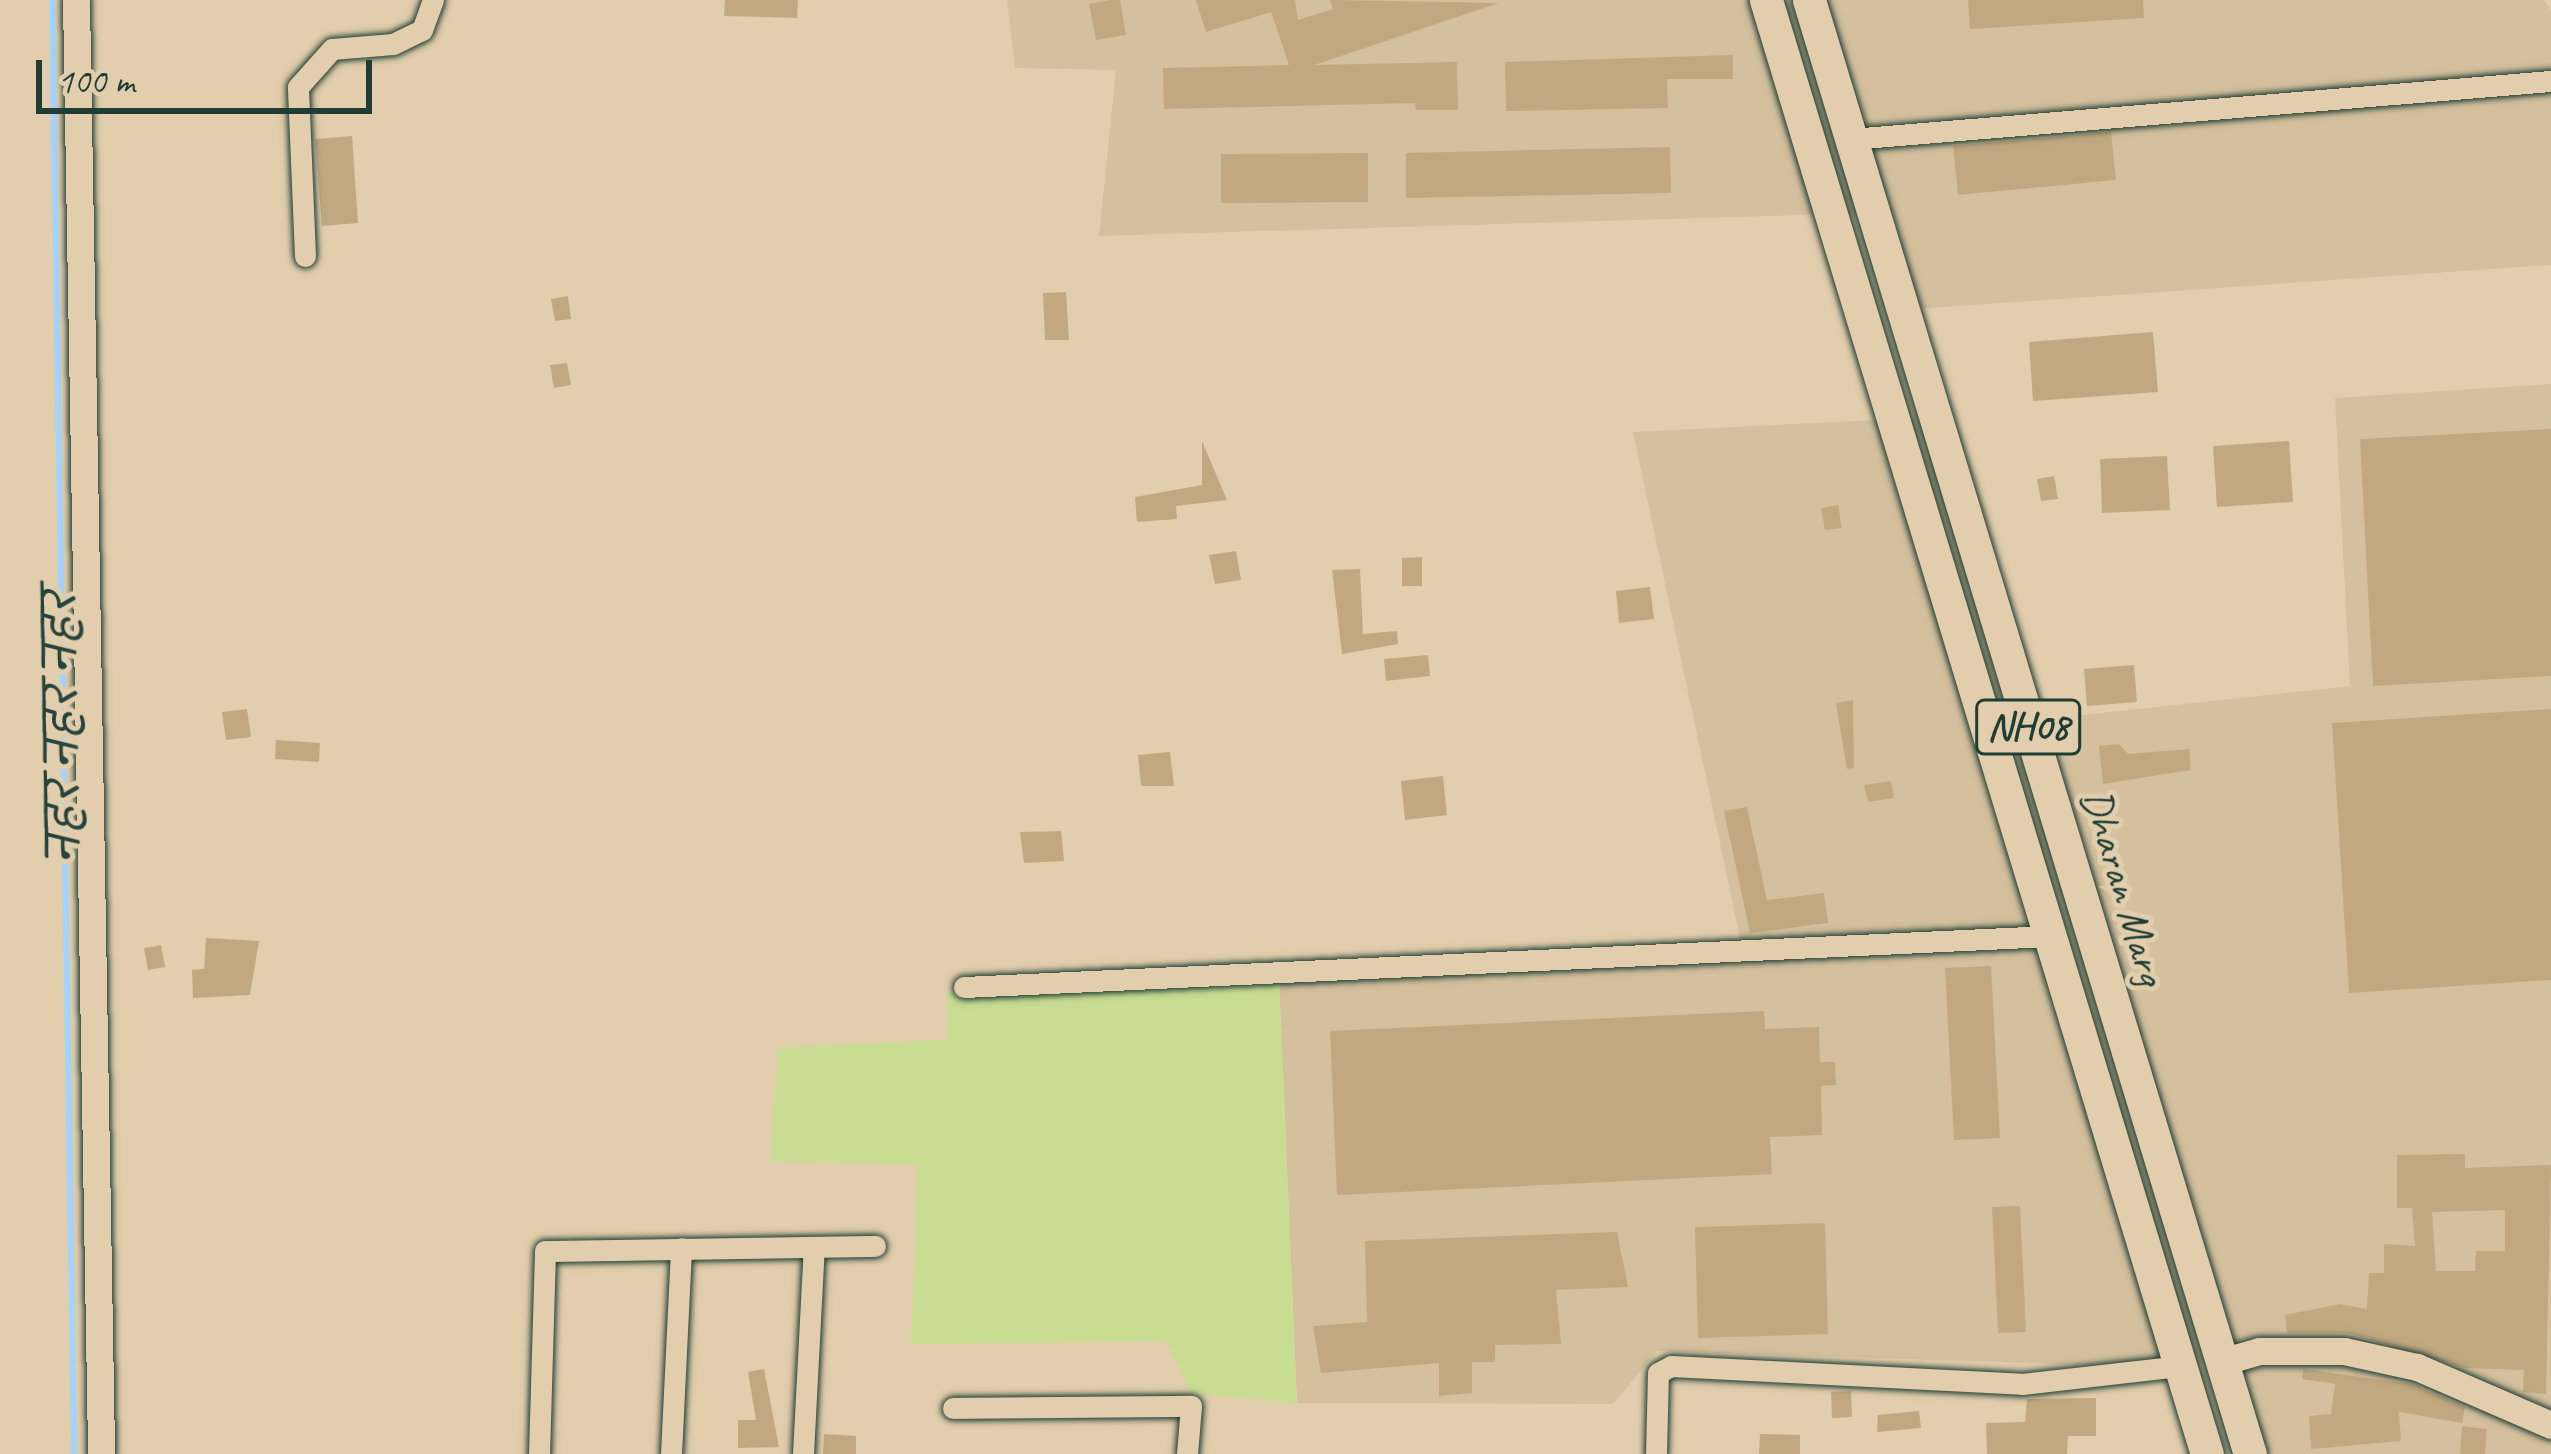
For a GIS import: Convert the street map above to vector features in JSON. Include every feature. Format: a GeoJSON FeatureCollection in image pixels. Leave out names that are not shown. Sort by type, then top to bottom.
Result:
{"type":"FeatureCollection","features":[{"type":"Feature","properties":{"kind":"main road","name":"Dharan Marg"},"geometry":{"type":"LineString","coordinates":[[1766,0],[2207,1454]]}},
{"type":"Feature","properties":{"kind":"main road","name":"Dharan Marg"},"geometry":{"type":"LineString","coordinates":[[1809,0],[2250,1454]]}},
{"type":"Feature","properties":{"kind":"street"},"geometry":{"type":"LineString","coordinates":[[76,0],[101,1454]]}},
{"type":"Feature","properties":{"kind":"street"},"geometry":{"type":"LineString","coordinates":[[305,256],[298,87],[311,64],[332,49],[393,44],[422,30],[433,0]]}},
{"type":"Feature","properties":{"kind":"street"},"geometry":{"type":"LineString","coordinates":[[1851,139],[2551,81]]}},
{"type":"Feature","properties":{"kind":"street"},"geometry":{"type":"LineString","coordinates":[[964,987],[2048,936]]}},
{"type":"Feature","properties":{"kind":"street"},"geometry":{"type":"LineString","coordinates":[[803,1454],[814,1246]]}},
{"type":"Feature","properties":{"kind":"street"},"geometry":{"type":"LineString","coordinates":[[539,1454],[545,1251],[875,1246]]}},
{"type":"Feature","properties":{"kind":"street"},"geometry":{"type":"LineString","coordinates":[[671,1454],[681,1248]]}},
{"type":"Feature","properties":{"kind":"street"},"geometry":{"type":"LineString","coordinates":[[2221,1362],[2259,1351],[2344,1351],[2417,1367],[2551,1424]]}},
{"type":"Feature","properties":{"kind":"street"},"geometry":{"type":"LineString","coordinates":[[1656,1454],[1658,1373],[1671,1366],[2022,1384],[2179,1366]]}},
{"type":"Feature","properties":{"kind":"street"},"geometry":{"type":"LineString","coordinates":[[953,1408],[1191,1406],[1187,1454]]}},
{"type":"Feature","properties":{"kind":"shaded area"},"geometry":{"type":"Polygon","coordinates":[[[1007,0],[2544,0],[2551,10],[2551,265],[1901,310],[1873,213],[1099,236],[1116,70],[1015,68],[1007,0]]]}},
{"type":"Feature","properties":{"kind":"shaded area"},"geometry":{"type":"Polygon","coordinates":[[[2551,384],[2551,1454],[2250,1454],[2220,1362],[2155,1367],[1657,1351],[1613,1404],[1297,1403],[1279,977],[1744,957],[1633,432],[1935,417],[2027,721],[2350,686],[2335,398],[2551,384]]]}},
{"type":"Feature","properties":{"kind":"green space"},"geometry":{"type":"Polygon","coordinates":[[[1279,977],[1297,1403],[1191,1393],[1166,1341],[911,1344],[918,1164],[771,1161],[778,1048],[946,1040],[948,992],[1279,977]]]}},
{"type":"Feature","properties":{"kind":"building"},"geometry":{"type":"Polygon","coordinates":[[[725,0],[798,0],[797,18],[724,16],[725,0]]]}},
{"type":"Feature","properties":{"kind":"building"},"geometry":{"type":"Polygon","coordinates":[[[1120,0],[1126,35],[1096,40],[1089,4],[1120,0]]]}},
{"type":"Feature","properties":{"kind":"building"},"geometry":{"type":"Polygon","coordinates":[[[1196,0],[1295,0],[1298,20],[1333,9],[1330,0],[1499,3],[1314,65],[1457,62],[1458,110],[1416,110],[1415,103],[1164,109],[1163,68],[1289,65],[1271,12],[1206,32],[1196,0]]]}},
{"type":"Feature","properties":{"kind":"building"},"geometry":{"type":"Polygon","coordinates":[[[1968,0],[2143,0],[2144,18],[1970,29],[1968,0]]]}},
{"type":"Feature","properties":{"kind":"building"},"geometry":{"type":"Polygon","coordinates":[[[1733,55],[1733,79],[1667,79],[1668,108],[1506,111],[1505,62],[1733,55]]]}},
{"type":"Feature","properties":{"kind":"building"},"geometry":{"type":"Polygon","coordinates":[[[2111,132],[2116,180],[1958,195],[1953,146],[2111,132]]]}},
{"type":"Feature","properties":{"kind":"building"},"geometry":{"type":"Polygon","coordinates":[[[352,136],[358,223],[322,226],[315,139],[352,136]]]}},
{"type":"Feature","properties":{"kind":"building"},"geometry":{"type":"Polygon","coordinates":[[[1670,147],[1671,193],[1406,198],[1406,153],[1670,147]]]}},
{"type":"Feature","properties":{"kind":"building"},"geometry":{"type":"Polygon","coordinates":[[[1368,153],[1368,202],[1221,203],[1221,154],[1368,153]]]}},
{"type":"Feature","properties":{"kind":"building"},"geometry":{"type":"Polygon","coordinates":[[[1066,292],[1069,340],[1045,340],[1043,293],[1066,292]]]}},
{"type":"Feature","properties":{"kind":"building"},"geometry":{"type":"Polygon","coordinates":[[[568,296],[571,319],[555,321],[551,299],[568,296]]]}},
{"type":"Feature","properties":{"kind":"building"},"geometry":{"type":"Polygon","coordinates":[[[2153,332],[2158,392],[2033,401],[2029,342],[2153,332]]]}},
{"type":"Feature","properties":{"kind":"building"},"geometry":{"type":"Polygon","coordinates":[[[567,363],[571,385],[554,388],[550,365],[567,363]]]}},
{"type":"Feature","properties":{"kind":"building"},"geometry":{"type":"Polygon","coordinates":[[[2551,429],[2551,676],[2373,686],[2360,439],[2551,429]]]}},
{"type":"Feature","properties":{"kind":"building"},"geometry":{"type":"Polygon","coordinates":[[[1202,441],[1227,500],[1176,506],[1177,519],[1137,522],[1135,497],[1202,485],[1202,441]]]}},
{"type":"Feature","properties":{"kind":"building"},"geometry":{"type":"Polygon","coordinates":[[[2289,441],[2293,502],[2217,507],[2213,446],[2289,441]]]}},
{"type":"Feature","properties":{"kind":"building"},"geometry":{"type":"Polygon","coordinates":[[[2167,456],[2170,510],[2102,513],[2100,459],[2167,456]]]}},
{"type":"Feature","properties":{"kind":"building"},"geometry":{"type":"Polygon","coordinates":[[[2054,476],[2058,499],[2041,501],[2037,479],[2054,476]]]}},
{"type":"Feature","properties":{"kind":"building"},"geometry":{"type":"Polygon","coordinates":[[[1838,505],[1842,528],[1825,530],[1821,508],[1838,505]]]}},
{"type":"Feature","properties":{"kind":"building"},"geometry":{"type":"Polygon","coordinates":[[[1236,551],[1241,580],[1215,584],[1209,555],[1236,551]]]}},
{"type":"Feature","properties":{"kind":"building"},"geometry":{"type":"Polygon","coordinates":[[[1422,557],[1422,586],[1402,586],[1402,558],[1422,557]]]}},
{"type":"Feature","properties":{"kind":"building"},"geometry":{"type":"Polygon","coordinates":[[[1360,569],[1363,634],[1397,631],[1398,644],[1342,654],[1332,570],[1360,569]]]}},
{"type":"Feature","properties":{"kind":"building"},"geometry":{"type":"Polygon","coordinates":[[[1650,587],[1654,619],[1619,623],[1616,591],[1650,587]]]}},
{"type":"Feature","properties":{"kind":"building"},"geometry":{"type":"Polygon","coordinates":[[[1428,655],[1430,676],[1386,681],[1384,659],[1428,655]]]}},
{"type":"Feature","properties":{"kind":"building"},"geometry":{"type":"Polygon","coordinates":[[[2134,665],[2137,702],[2087,706],[2084,669],[2134,665]]]}},
{"type":"Feature","properties":{"kind":"building"},"geometry":{"type":"Polygon","coordinates":[[[1853,700],[1854,768],[1847,769],[1836,703],[1853,700]]]}},
{"type":"Feature","properties":{"kind":"building"},"geometry":{"type":"Polygon","coordinates":[[[247,709],[251,737],[226,740],[222,712],[247,709]]]}},
{"type":"Feature","properties":{"kind":"building"},"geometry":{"type":"Polygon","coordinates":[[[2551,709],[2551,980],[2349,993],[2332,723],[2551,709]]]}},
{"type":"Feature","properties":{"kind":"building"},"geometry":{"type":"Polygon","coordinates":[[[276,740],[320,743],[319,762],[275,759],[276,740]]]}},
{"type":"Feature","properties":{"kind":"building"},"geometry":{"type":"Polygon","coordinates":[[[2119,744],[2128,754],[2189,749],[2191,770],[2103,784],[2099,746],[2119,744]]]}},
{"type":"Feature","properties":{"kind":"building"},"geometry":{"type":"Polygon","coordinates":[[[1170,752],[1174,786],[1141,786],[1138,755],[1170,752]]]}},
{"type":"Feature","properties":{"kind":"building"},"geometry":{"type":"Polygon","coordinates":[[[1443,776],[1447,815],[1405,820],[1401,781],[1443,776]]]}},
{"type":"Feature","properties":{"kind":"building"},"geometry":{"type":"Polygon","coordinates":[[[1891,781],[1894,798],[1868,802],[1864,785],[1891,781]]]}},
{"type":"Feature","properties":{"kind":"building"},"geometry":{"type":"Polygon","coordinates":[[[1747,807],[1767,900],[1824,893],[1828,923],[1750,933],[1724,811],[1747,807]]]}},
{"type":"Feature","properties":{"kind":"building"},"geometry":{"type":"Polygon","coordinates":[[[1061,831],[1064,861],[1024,863],[1020,832],[1061,831]]]}},
{"type":"Feature","properties":{"kind":"building"},"geometry":{"type":"Polygon","coordinates":[[[206,938],[259,941],[250,995],[193,998],[192,970],[204,969],[206,938]]]}},
{"type":"Feature","properties":{"kind":"building"},"geometry":{"type":"Polygon","coordinates":[[[161,945],[165,967],[148,970],[144,948],[161,945]]]}},
{"type":"Feature","properties":{"kind":"building"},"geometry":{"type":"Polygon","coordinates":[[[1991,966],[2000,1138],[1954,1140],[1945,968],[1991,966]]]}},
{"type":"Feature","properties":{"kind":"building"},"geometry":{"type":"Polygon","coordinates":[[[1764,1011],[1765,1029],[1819,1027],[1820,1062],[1835,1062],[1836,1085],[1821,1086],[1822,1135],[1770,1137],[1772,1174],[1337,1195],[1330,1031],[1764,1011]]]}},
{"type":"Feature","properties":{"kind":"building"},"geometry":{"type":"Polygon","coordinates":[[[2465,1154],[2465,1168],[2551,1165],[2546,1394],[2523,1392],[2524,1370],[2465,1368],[2348,1333],[2287,1333],[2285,1315],[2340,1304],[2367,1309],[2369,1273],[2384,1273],[2384,1244],[2415,1246],[2412,1208],[2397,1208],[2397,1155],[2465,1154]],[[2505,1210],[2432,1212],[2436,1271],[2475,1271],[2476,1251],[2505,1251],[2505,1210]]]}},
{"type":"Feature","properties":{"kind":"building"},"geometry":{"type":"Polygon","coordinates":[[[2020,1206],[2026,1332],[1998,1333],[1992,1207],[2020,1206]]]}},
{"type":"Feature","properties":{"kind":"building"},"geometry":{"type":"Polygon","coordinates":[[[1825,1223],[1828,1334],[1698,1338],[1695,1227],[1825,1223]]]}},
{"type":"Feature","properties":{"kind":"building"},"geometry":{"type":"Polygon","coordinates":[[[1617,1232],[1628,1287],[1556,1290],[1561,1344],[1495,1345],[1495,1362],[1472,1362],[1472,1393],[1439,1396],[1439,1363],[1321,1373],[1313,1326],[1367,1322],[1365,1241],[1617,1232]]]}},
{"type":"Feature","properties":{"kind":"building"},"geometry":{"type":"Polygon","coordinates":[[[764,1369],[779,1447],[738,1448],[738,1420],[756,1420],[748,1372],[764,1369]]]}},
{"type":"Feature","properties":{"kind":"building"},"geometry":{"type":"Polygon","coordinates":[[[2303,1369],[2411,1384],[2465,1407],[2462,1423],[2399,1412],[2401,1441],[2311,1449],[2309,1416],[2331,1414],[2335,1384],[2302,1379],[2303,1369]]]}},
{"type":"Feature","properties":{"kind":"building"},"geometry":{"type":"Polygon","coordinates":[[[1851,1391],[1852,1417],[1832,1418],[1831,1392],[1851,1391]]]}},
{"type":"Feature","properties":{"kind":"building"},"geometry":{"type":"Polygon","coordinates":[[[2096,1398],[2096,1436],[2068,1436],[2067,1454],[1987,1454],[1986,1423],[2025,1422],[2027,1399],[2096,1398]]]}},
{"type":"Feature","properties":{"kind":"building"},"geometry":{"type":"Polygon","coordinates":[[[1919,1411],[1921,1428],[1877,1432],[1878,1415],[1919,1411]]]}},
{"type":"Feature","properties":{"kind":"building"},"geometry":{"type":"Polygon","coordinates":[[[2462,1426],[2487,1429],[2485,1454],[2460,1454],[2462,1426]]]}},
{"type":"Feature","properties":{"kind":"building"},"geometry":{"type":"Polygon","coordinates":[[[824,1434],[856,1436],[856,1454],[823,1454],[824,1434]]]}},
{"type":"Feature","properties":{"kind":"building"},"geometry":{"type":"Polygon","coordinates":[[[1760,1434],[1800,1435],[1800,1454],[1759,1454],[1760,1434]]]}},
{"type":"Feature","properties":{"kind":"waterway","name":"नहर नहर नहर"},"geometry":{"type":"LineString","coordinates":[[52,0],[74,1454]]}}]}
